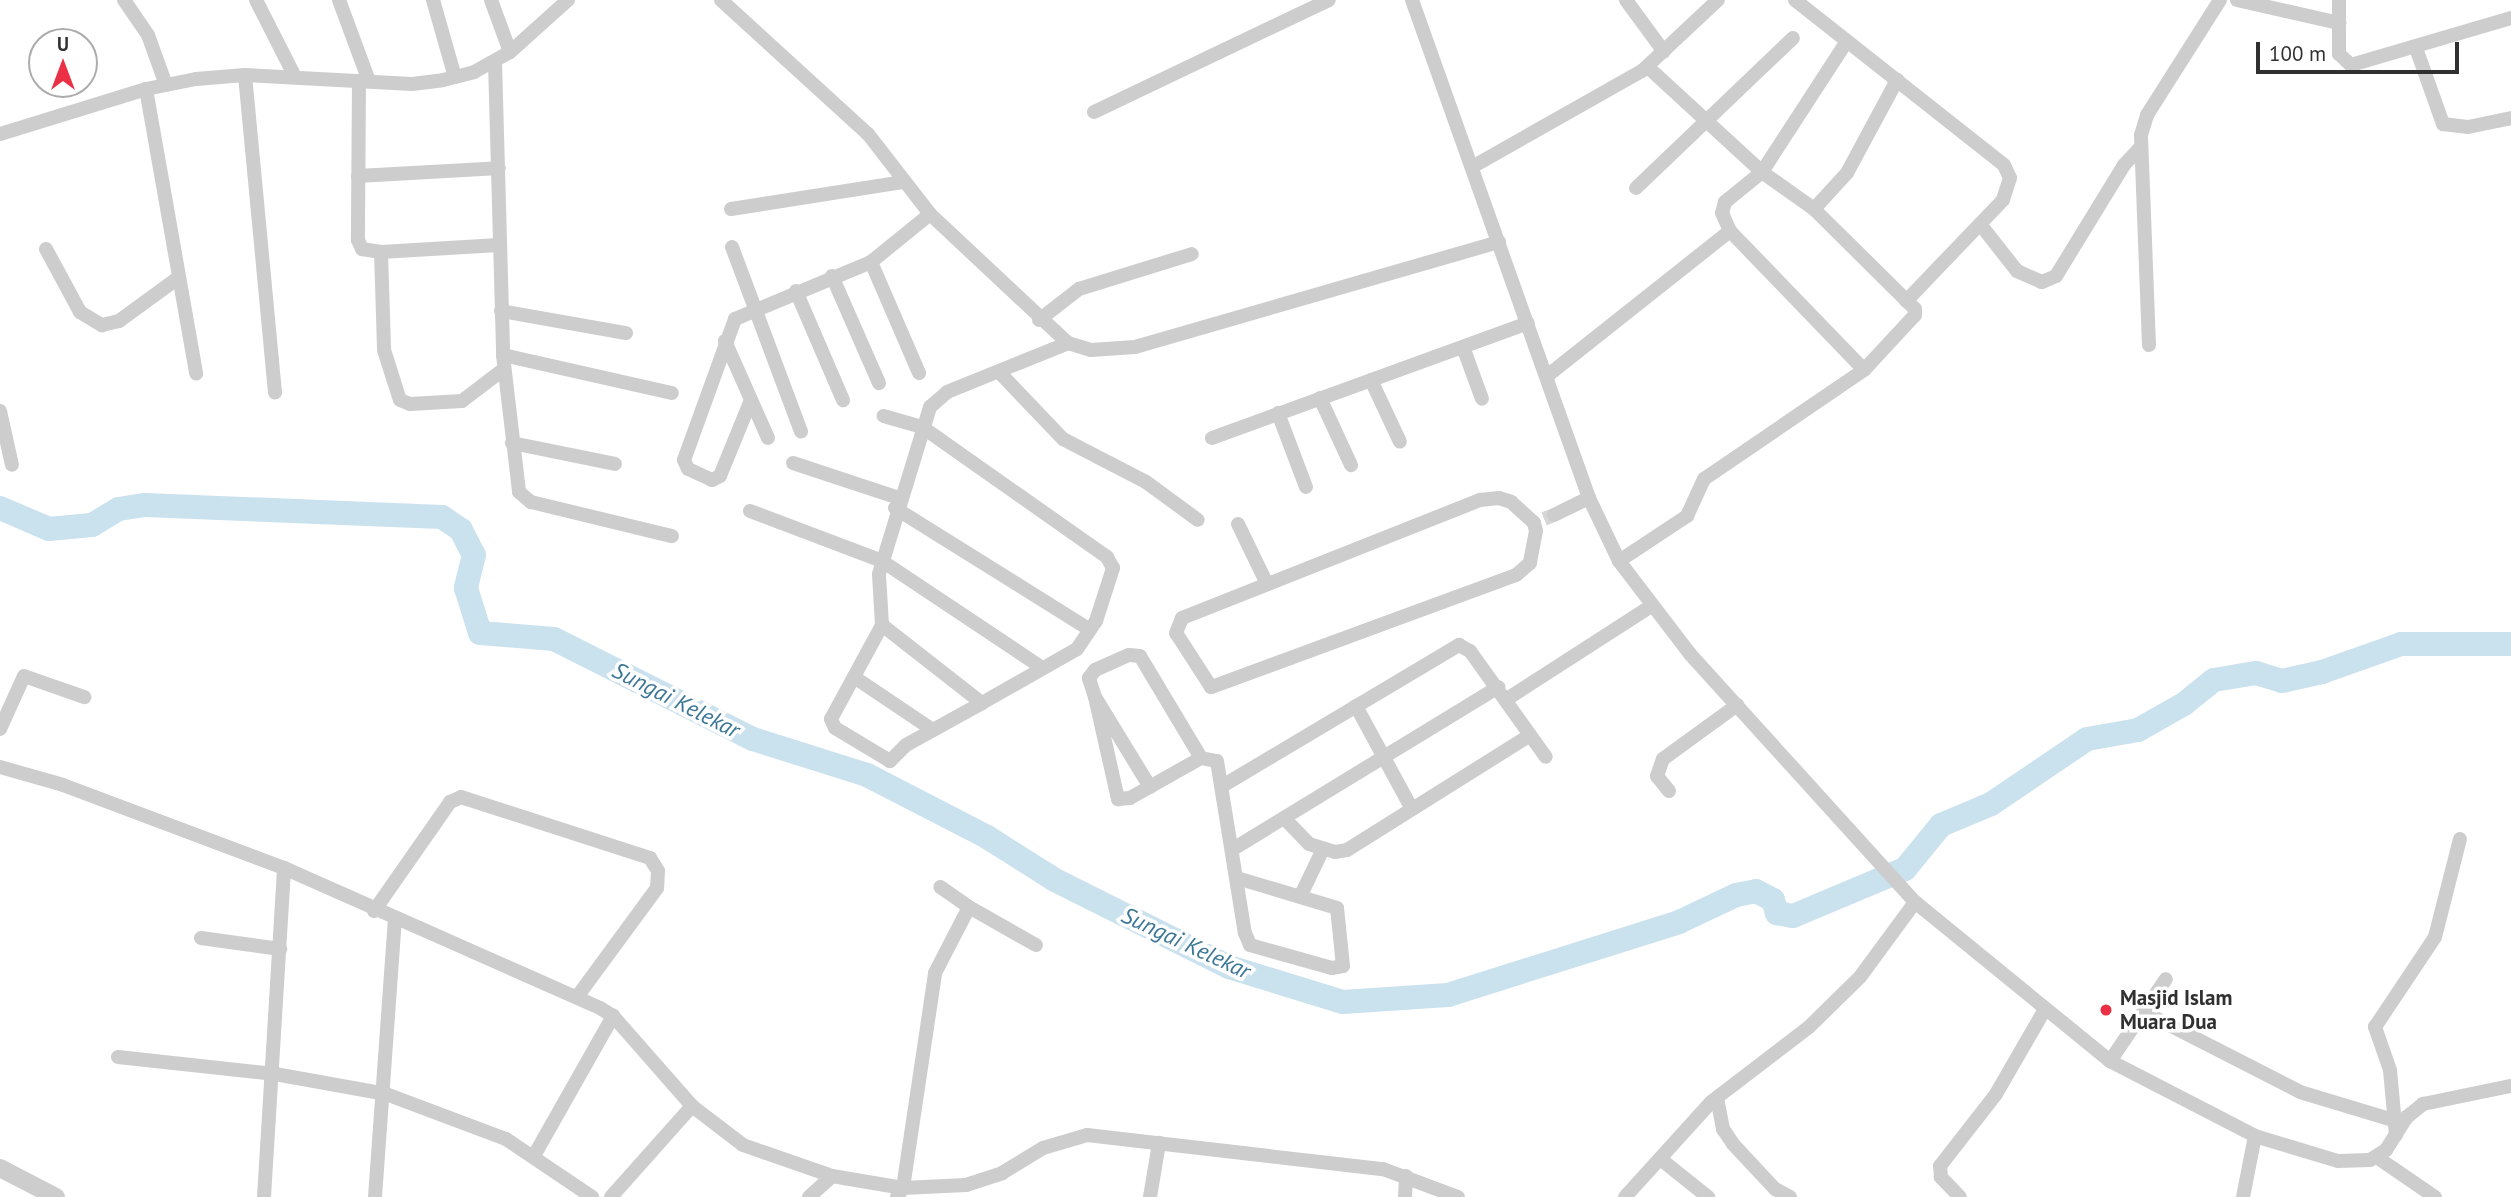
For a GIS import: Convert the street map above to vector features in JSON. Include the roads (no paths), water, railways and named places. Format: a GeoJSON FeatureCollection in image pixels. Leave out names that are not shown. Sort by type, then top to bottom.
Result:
{"type":"FeatureCollection","features":[{"type":"Feature","properties":{"kind":"street"},"geometry":{"type":"LineString","coordinates":[[124,0],[148,35],[166,85]]}},
{"type":"Feature","properties":{"kind":"street"},"geometry":{"type":"LineString","coordinates":[[256,0],[295,75]]}},
{"type":"Feature","properties":{"kind":"street"},"geometry":{"type":"LineString","coordinates":[[339,0],[364,81],[358,176],[359,245],[381,252],[499,244]]}},
{"type":"Feature","properties":{"kind":"street"},"geometry":{"type":"LineString","coordinates":[[433,0],[455,77]]}},
{"type":"Feature","properties":{"kind":"street"},"geometry":{"type":"LineString","coordinates":[[491,0],[510,52]]}},
{"type":"Feature","properties":{"kind":"street"},"geometry":{"type":"LineString","coordinates":[[0,134],[146,89],[245,75],[295,75],[412,84],[455,77],[495,62],[510,52],[568,0]]}},
{"type":"Feature","properties":{"kind":"street"},"geometry":{"type":"LineString","coordinates":[[1094,113],[1329,0]]}},
{"type":"Feature","properties":{"kind":"street"},"geometry":{"type":"LineString","coordinates":[[1412,0],[1590,498],[1619,561],[1650,607],[1911,898],[2110,1062],[2255,1136],[2338,1161],[2378,1158],[2435,1197]]}},
{"type":"Feature","properties":{"kind":"street"},"geometry":{"type":"LineString","coordinates":[[1626,0],[1664,52]]}},
{"type":"Feature","properties":{"kind":"street"},"geometry":{"type":"LineString","coordinates":[[1472,167],[1648,67],[1718,0]]}},
{"type":"Feature","properties":{"kind":"street"},"geometry":{"type":"LineString","coordinates":[[1795,0],[2004,164],[2010,178],[2003,200],[1906,301]]}},
{"type":"Feature","properties":{"kind":"street"},"geometry":{"type":"LineString","coordinates":[[2150,345],[2141,147],[2147,115],[2220,0]]}},
{"type":"Feature","properties":{"kind":"street"},"geometry":{"type":"LineString","coordinates":[[2237,0],[2339,23]]}},
{"type":"Feature","properties":{"kind":"street"},"geometry":{"type":"LineString","coordinates":[[2339,0],[2339,54],[2351,65],[2511,18]]}},
{"type":"Feature","properties":{"kind":"street"},"geometry":{"type":"LineString","coordinates":[[725,1],[869,134],[930,214],[1039,320],[1068,343],[1091,350],[1135,347],[1499,242]]}},
{"type":"Feature","properties":{"kind":"street"},"geometry":{"type":"LineString","coordinates":[[1636,188],[1793,38]]}},
{"type":"Feature","properties":{"kind":"street"},"geometry":{"type":"LineString","coordinates":[[1847,41],[1762,172],[1725,202],[1722,213],[1730,231],[1864,370]]}},
{"type":"Feature","properties":{"kind":"street"},"geometry":{"type":"LineString","coordinates":[[2416,48],[2443,124],[2468,127],[2511,118]]}},
{"type":"Feature","properties":{"kind":"street"},"geometry":{"type":"LineString","coordinates":[[495,62],[503,362],[516,485],[524,498],[672,536]]}},
{"type":"Feature","properties":{"kind":"street"},"geometry":{"type":"LineString","coordinates":[[1619,561],[1687,516],[1704,479],[1864,370],[1914,318],[1914,309],[1814,209],[1762,172],[1648,67]]}},
{"type":"Feature","properties":{"kind":"street"},"geometry":{"type":"LineString","coordinates":[[245,75],[275,393]]}},
{"type":"Feature","properties":{"kind":"street"},"geometry":{"type":"LineString","coordinates":[[1814,209],[1847,173],[1897,80]]}},
{"type":"Feature","properties":{"kind":"street"},"geometry":{"type":"LineString","coordinates":[[146,89],[196,374]]}},
{"type":"Feature","properties":{"kind":"street"},"geometry":{"type":"LineString","coordinates":[[1980,224],[2017,271],[2042,282],[2056,276],[2124,165],[2141,147]]}},
{"type":"Feature","properties":{"kind":"street"},"geometry":{"type":"LineString","coordinates":[[358,176],[499,168]]}},
{"type":"Feature","properties":{"kind":"street"},"geometry":{"type":"LineString","coordinates":[[731,209],[904,182]]}},
{"type":"Feature","properties":{"kind":"street"},"geometry":{"type":"LineString","coordinates":[[751,400],[720,476],[712,480],[688,469],[684,460],[735,319],[757,307],[871,262],[930,214]]}},
{"type":"Feature","properties":{"kind":"street"},"geometry":{"type":"LineString","coordinates":[[1547,376],[1730,231]]}},
{"type":"Feature","properties":{"kind":"street"},"geometry":{"type":"LineString","coordinates":[[732,247],[757,307],[801,432]]}},
{"type":"Feature","properties":{"kind":"street"},"geometry":{"type":"LineString","coordinates":[[46,249],[80,312],[102,325],[119,321],[178,278]]}},
{"type":"Feature","properties":{"kind":"street"},"geometry":{"type":"LineString","coordinates":[[381,252],[384,350],[400,400],[410,404],[462,401],[503,362]]}},
{"type":"Feature","properties":{"kind":"street"},"geometry":{"type":"LineString","coordinates":[[1039,320],[1079,289],[1192,254]]}},
{"type":"Feature","properties":{"kind":"street"},"geometry":{"type":"LineString","coordinates":[[871,262],[919,373]]}},
{"type":"Feature","properties":{"kind":"street"},"geometry":{"type":"LineString","coordinates":[[832,276],[879,383]]}},
{"type":"Feature","properties":{"kind":"street"},"geometry":{"type":"LineString","coordinates":[[796,292],[843,400]]}},
{"type":"Feature","properties":{"kind":"street"},"geometry":{"type":"LineString","coordinates":[[501,311],[626,334]]}},
{"type":"Feature","properties":{"kind":"street"},"geometry":{"type":"LineString","coordinates":[[1212,438],[1528,323]]}},
{"type":"Feature","properties":{"kind":"street"},"geometry":{"type":"LineString","coordinates":[[725,341],[768,438]]}},
{"type":"Feature","properties":{"kind":"street"},"geometry":{"type":"LineString","coordinates":[[884,416],[922,427],[1111,562],[1112,573],[1090,630],[1073,652],[1041,667],[906,745],[890,761],[835,728],[831,719],[882,625],[882,561],[897,503],[922,427],[937,399],[1068,343]]}},
{"type":"Feature","properties":{"kind":"street"},"geometry":{"type":"LineString","coordinates":[[1463,346],[1482,399]]}},
{"type":"Feature","properties":{"kind":"street"},"geometry":{"type":"LineString","coordinates":[[503,362],[672,393]]}},
{"type":"Feature","properties":{"kind":"street"},"geometry":{"type":"LineString","coordinates":[[999,372],[1063,439],[1146,482],[1198,520]]}},
{"type":"Feature","properties":{"kind":"street"},"geometry":{"type":"LineString","coordinates":[[1371,380],[1400,442]]}},
{"type":"Feature","properties":{"kind":"street"},"geometry":{"type":"LineString","coordinates":[[1320,398],[1351,465]]}},
{"type":"Feature","properties":{"kind":"street"},"geometry":{"type":"LineString","coordinates":[[0,411],[12,465]]}},
{"type":"Feature","properties":{"kind":"street"},"geometry":{"type":"LineString","coordinates":[[1278,414],[1306,487]]}},
{"type":"Feature","properties":{"kind":"street"},"geometry":{"type":"LineString","coordinates":[[512,443],[615,464]]}},
{"type":"Feature","properties":{"kind":"street"},"geometry":{"type":"LineString","coordinates":[[793,463],[897,503],[1090,630]]}},
{"type":"Feature","properties":{"kind":"street"},"geometry":{"type":"LineString","coordinates":[[1544,519],[1511,502],[1489,498],[1177,622],[1176,633],[1208,687],[1516,575],[1530,563],[1544,519],[1590,498]]}},
{"type":"Feature","properties":{"kind":"street"},"geometry":{"type":"LineString","coordinates":[[750,511],[882,561],[1041,667]]}},
{"type":"Feature","properties":{"kind":"street"},"geometry":{"type":"LineString","coordinates":[[1238,524],[1267,584]]}},
{"type":"Feature","properties":{"kind":"street"},"geometry":{"type":"LineString","coordinates":[[1233,849],[1382,758],[1502,693],[1650,607]]}},
{"type":"Feature","properties":{"kind":"street"},"geometry":{"type":"LineString","coordinates":[[882,625],[982,702]]}},
{"type":"Feature","properties":{"kind":"street"},"geometry":{"type":"LineString","coordinates":[[1224,785],[1460,645],[1470,651],[1546,757]]}},
{"type":"Feature","properties":{"kind":"street"},"geometry":{"type":"LineString","coordinates":[[1200,758],[1140,656],[1129,655],[1095,670],[1090,678],[1114,793],[1124,800],[1200,758],[1217,761],[1224,785],[1237,878],[1250,945],[1332,968],[1343,966],[1337,908],[1301,895],[1237,878]]}},
{"type":"Feature","properties":{"kind":"street"},"geometry":{"type":"LineString","coordinates":[[0,729],[24,676],[84,697]]}},
{"type":"Feature","properties":{"kind":"street"},"geometry":{"type":"LineString","coordinates":[[854,677],[933,730]]}},
{"type":"Feature","properties":{"kind":"street"},"geometry":{"type":"LineString","coordinates":[[1095,697],[1150,787]]}},
{"type":"Feature","properties":{"kind":"street"},"geometry":{"type":"LineString","coordinates":[[1669,791],[1657,776],[1664,759],[1737,705]]}},
{"type":"Feature","properties":{"kind":"street"},"geometry":{"type":"LineString","coordinates":[[1356,706],[1412,809]]}},
{"type":"Feature","properties":{"kind":"street"},"geometry":{"type":"LineString","coordinates":[[1284,818],[1303,840],[1323,849],[1347,850],[1530,735]]}},
{"type":"Feature","properties":{"kind":"street"},"geometry":{"type":"LineString","coordinates":[[0,767],[63,785],[284,868],[374,911],[577,997],[613,1016],[692,1106],[743,1146],[832,1176],[900,1192],[965,1185],[1002,1173],[1065,1138],[1087,1135],[1383,1169],[1458,1197]]}},
{"type":"Feature","properties":{"kind":"street"},"geometry":{"type":"LineString","coordinates":[[374,911],[450,803],[461,797],[650,858],[658,872],[657,888],[577,997]]}},
{"type":"Feature","properties":{"kind":"street"},"geometry":{"type":"LineString","coordinates":[[2396,1135],[2390,1070],[2375,1027],[2435,937],[2460,839]]}},
{"type":"Feature","properties":{"kind":"street"},"geometry":{"type":"LineString","coordinates":[[1301,895],[1323,849]]}},
{"type":"Feature","properties":{"kind":"street"},"geometry":{"type":"LineString","coordinates":[[264,1197],[275,1074],[284,868]]}},
{"type":"Feature","properties":{"kind":"street"},"geometry":{"type":"LineString","coordinates":[[940,887],[1035,945]]}},
{"type":"Feature","properties":{"kind":"street"},"geometry":{"type":"LineString","coordinates":[[1625,1197],[1663,1161],[1717,1098],[1809,1027],[1860,976],[1911,898]]}},
{"type":"Feature","properties":{"kind":"street"},"geometry":{"type":"LineString","coordinates":[[900,1192],[935,973],[969,907]]}},
{"type":"Feature","properties":{"kind":"street"},"geometry":{"type":"LineString","coordinates":[[375,1197],[386,1094],[395,920]]}},
{"type":"Feature","properties":{"kind":"street"},"geometry":{"type":"LineString","coordinates":[[201,938],[281,949]]}},
{"type":"Feature","properties":{"kind":"street"},"geometry":{"type":"LineString","coordinates":[[2110,1062],[2166,979]]}},
{"type":"Feature","properties":{"kind":"street"},"geometry":{"type":"LineString","coordinates":[[1960,1197],[1941,1177],[1940,1166],[1996,1094],[2045,1009]]}},
{"type":"Feature","properties":{"kind":"street"},"geometry":{"type":"LineString","coordinates":[[2144,1012],[2300,1093],[2393,1120]]}},
{"type":"Feature","properties":{"kind":"street"},"geometry":{"type":"LineString","coordinates":[[535,1154],[613,1016]]}},
{"type":"Feature","properties":{"kind":"street"},"geometry":{"type":"LineString","coordinates":[[118,1057],[275,1074],[386,1094],[535,1154],[592,1197]]}},
{"type":"Feature","properties":{"kind":"street"},"geometry":{"type":"LineString","coordinates":[[2378,1158],[2407,1116],[2423,1104],[2511,1086]]}},
{"type":"Feature","properties":{"kind":"street"},"geometry":{"type":"LineString","coordinates":[[1717,1098],[1723,1129],[1733,1144],[1775,1189],[1790,1197]]}},
{"type":"Feature","properties":{"kind":"street"},"geometry":{"type":"LineString","coordinates":[[611,1197],[692,1106]]}},
{"type":"Feature","properties":{"kind":"street"},"geometry":{"type":"LineString","coordinates":[[2243,1197],[2255,1136]]}},
{"type":"Feature","properties":{"kind":"street"},"geometry":{"type":"LineString","coordinates":[[1150,1197],[1159,1143]]}},
{"type":"Feature","properties":{"kind":"street"},"geometry":{"type":"LineString","coordinates":[[1663,1161],[1707,1197]]}},
{"type":"Feature","properties":{"kind":"street"},"geometry":{"type":"LineString","coordinates":[[0,1168],[56,1197]]}},
{"type":"Feature","properties":{"kind":"street"},"geometry":{"type":"LineString","coordinates":[[809,1197],[832,1176]]}},
{"type":"Feature","properties":{"kind":"street"},"geometry":{"type":"LineString","coordinates":[[1405,1197],[1406,1176]]}},
{"type":"Feature","properties":{"kind":"waterway","name":"Sungai Kelekar"},"geometry":{"type":"LineString","coordinates":[[0,508],[49,529],[92,525],[119,509],[145,505],[442,517],[461,530],[474,555],[466,588],[480,633],[554,639],[753,739],[867,775],[987,837],[1055,880],[1229,967],[1343,1002],[1448,995],[1679,922],[1736,895],[1756,891],[1773,900],[1777,913],[1793,916],[1905,869],[1941,825],[1991,804],[2087,739],[2138,730],[2184,704],[2214,680],[2256,673],[2282,681],[2322,672],[2401,644],[2511,644]]}},
{"type":"Feature","properties":{"kind":"tunnel"},"geometry":{"type":"LineString","coordinates":[[1544,519],[1554,515]]}},
{"type":"Feature","properties":{"kind":"place","name":"Masjid Islam Muara Dua"},"geometry":{"type":"Point","coordinates":[2106,1010]}}]}
